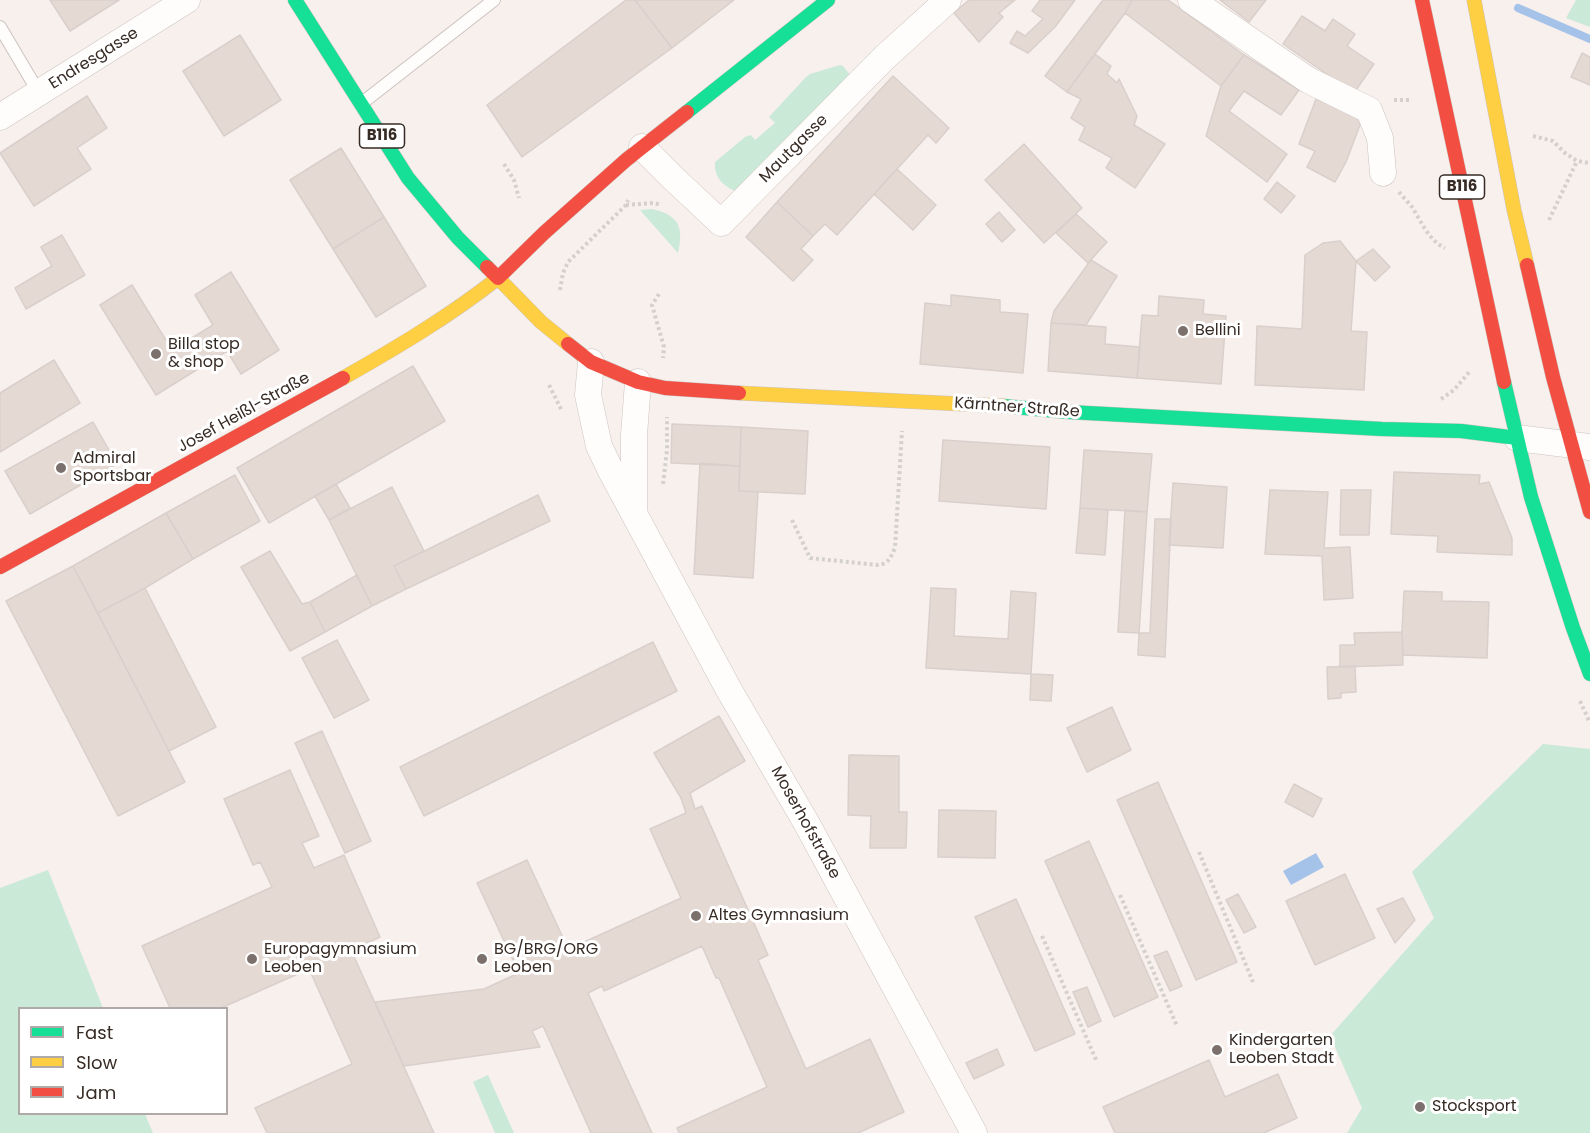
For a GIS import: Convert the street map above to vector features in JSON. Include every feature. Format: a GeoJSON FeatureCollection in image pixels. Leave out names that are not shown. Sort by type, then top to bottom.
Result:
{"type":"FeatureCollection","features":[{"type":"Feature","properties":{"kind":"main road","name":"B116"},"geometry":{"type":"LineString","coordinates":[[296,0],[408,178],[458,238],[498,278]]}},
{"type":"Feature","properties":{"kind":"main road"},"geometry":{"type":"LineString","coordinates":[[498,278],[544,233],[642,147],[828,0]]}},
{"type":"Feature","properties":{"kind":"main road","name":"B116"},"geometry":{"type":"LineString","coordinates":[[1422,0],[1531,497],[1590,674]]}},
{"type":"Feature","properties":{"kind":"main road","name":"B116"},"geometry":{"type":"LineString","coordinates":[[1474,0],[1517,221],[1552,377],[1581,446],[1588,505]]}},
{"type":"Feature","properties":{"kind":"main road","name":"Kärntner Straße"},"geometry":{"type":"LineString","coordinates":[[498,278],[541,322],[591,362],[638,382],[665,388],[1382,429],[1461,431],[1517,438]]}},
{"type":"Feature","properties":{"kind":"main road","name":"Josef Heißl-Straße"},"geometry":{"type":"LineString","coordinates":[[0,567],[366,365],[468,302],[498,278]]}},
{"type":"Feature","properties":{"kind":"street","name":"Endresgasse"},"geometry":{"type":"LineString","coordinates":[[0,117],[187,0]]}},
{"type":"Feature","properties":{"kind":"street","name":"Mautgasse"},"geometry":{"type":"LineString","coordinates":[[642,147],[721,223],[885,57],[948,0]]}},
{"type":"Feature","properties":{"kind":"street"},"geometry":{"type":"LineString","coordinates":[[1191,0],[1308,80],[1369,110],[1380,138],[1383,174]]}},
{"type":"Feature","properties":{"kind":"street","name":"Moserhofstraße"},"geometry":{"type":"LineString","coordinates":[[591,362],[588,395],[599,446],[729,690],[807,824],[974,1133]]}},
{"type":"Feature","properties":{"kind":"street","name":"Moserhofstraße"},"geometry":{"type":"LineString","coordinates":[[634,514],[634,429],[638,382]]}},
{"type":"Feature","properties":{"kind":"street","name":"Kärntner Straße"},"geometry":{"type":"LineString","coordinates":[[1517,438],[1581,446]]}},
{"type":"Feature","properties":{"kind":"lane"},"geometry":{"type":"LineString","coordinates":[[361,104],[494,0]]}},
{"type":"Feature","properties":{"kind":"lane"},"geometry":{"type":"LineString","coordinates":[[0,27],[39,93]]}},
{"type":"Feature","properties":{"kind":"path"},"geometry":{"type":"LineString","coordinates":[[1533,136],[1553,141],[1577,161],[1590,163]]}},
{"type":"Feature","properties":{"kind":"path"},"geometry":{"type":"LineString","coordinates":[[1543,226],[1577,161]]}},
{"type":"Feature","properties":{"kind":"path"},"geometry":{"type":"LineString","coordinates":[[504,164],[514,180],[519,198]]}},
{"type":"Feature","properties":{"kind":"path"},"geometry":{"type":"LineString","coordinates":[[1383,174],[1410,205],[1430,235],[1441,246],[1449,249]]}},
{"type":"Feature","properties":{"kind":"path"},"geometry":{"type":"LineString","coordinates":[[560,290],[568,262],[626,205]]}},
{"type":"Feature","properties":{"kind":"path"},"geometry":{"type":"LineString","coordinates":[[652,358],[663,361]]}},
{"type":"Feature","properties":{"kind":"path"},"geometry":{"type":"LineString","coordinates":[[1454,390],[1469,373]]}},
{"type":"Feature","properties":{"kind":"path"},"geometry":{"type":"LineString","coordinates":[[792,520],[810,558],[884,564],[891,558],[895,548],[903,425]]}},
{"type":"Feature","properties":{"kind":"path"},"geometry":{"type":"LineString","coordinates":[[1199,852],[1253,982]]}},
{"type":"Feature","properties":{"kind":"path"},"geometry":{"type":"LineString","coordinates":[[1120,895],[1178,1026]]}},
{"type":"Feature","properties":{"kind":"path"},"geometry":{"type":"LineString","coordinates":[[1042,936],[1097,1062]]}},
{"type":"Feature","properties":{"kind":"green space"},"geometry":{"type":"Polygon","coordinates":[[[1576,0],[1590,0],[1590,27],[1566,18],[1576,0]]]}},
{"type":"Feature","properties":{"kind":"green space"},"geometry":{"type":"Polygon","coordinates":[[[840,65],[851,76],[735,191],[726,186],[717,176],[715,162],[745,137],[751,135],[755,140],[775,123],[769,117],[806,77],[840,65]]]}},
{"type":"Feature","properties":{"kind":"green space"},"geometry":{"type":"Polygon","coordinates":[[[652,209],[674,219],[680,229],[678,253],[640,210],[652,209]]]}},
{"type":"Feature","properties":{"kind":"green space"},"geometry":{"type":"Polygon","coordinates":[[[1543,744],[1590,749],[1590,1133],[1347,1133],[1362,1108],[1330,1036],[1434,918],[1412,872],[1543,744]]]}},
{"type":"Feature","properties":{"kind":"green space"},"geometry":{"type":"Polygon","coordinates":[[[48,870],[103,1007],[18,1007],[18,1115],[145,1115],[153,1133],[0,1133],[0,888],[48,870]]]}},
{"type":"Feature","properties":{"kind":"green space"},"geometry":{"type":"Polygon","coordinates":[[[488,1075],[514,1133],[495,1133],[473,1082],[488,1075]]]}},
{"type":"Feature","properties":{"kind":"water"},"geometry":{"type":"Polygon","coordinates":[[[1316,853],[1324,867],[1291,885],[1283,871],[1316,853]]]}},
{"type":"Feature","properties":{"kind":"building"},"geometry":{"type":"Polygon","coordinates":[[[50,0],[119,0],[70,31],[50,0]]]}},
{"type":"Feature","properties":{"kind":"building"},"geometry":{"type":"Polygon","coordinates":[[[626,0],[635,0],[672,48],[522,157],[487,105],[626,0]]]}},
{"type":"Feature","properties":{"kind":"building"},"geometry":{"type":"Polygon","coordinates":[[[635,0],[734,0],[672,48],[635,0]]]}},
{"type":"Feature","properties":{"kind":"building"},"geometry":{"type":"Polygon","coordinates":[[[969,0],[1015,0],[999,13],[1003,17],[979,42],[954,13],[969,0]]]}},
{"type":"Feature","properties":{"kind":"building"},"geometry":{"type":"Polygon","coordinates":[[[1040,0],[1075,0],[1055,27],[1028,53],[1010,43],[1017,31],[1025,36],[1043,19],[1032,11],[1040,0]]]}},
{"type":"Feature","properties":{"kind":"building"},"geometry":{"type":"Polygon","coordinates":[[[1103,0],[1132,0],[1067,92],[1045,76],[1103,0]]]}},
{"type":"Feature","properties":{"kind":"building"},"geometry":{"type":"Polygon","coordinates":[[[1132,0],[1168,0],[1244,55],[1221,86],[1125,13],[1132,0]]]}},
{"type":"Feature","properties":{"kind":"building"},"geometry":{"type":"Polygon","coordinates":[[[1220,0],[1266,0],[1249,22],[1220,0]]]}},
{"type":"Feature","properties":{"kind":"building"},"geometry":{"type":"Polygon","coordinates":[[[1302,16],[1325,31],[1333,19],[1355,34],[1347,46],[1374,64],[1354,93],[1283,44],[1302,16]]]}},
{"type":"Feature","properties":{"kind":"building"},"geometry":{"type":"Polygon","coordinates":[[[240,35],[281,100],[224,136],[183,71],[240,35]]]}},
{"type":"Feature","properties":{"kind":"building"},"geometry":{"type":"Polygon","coordinates":[[[1582,53],[1590,57],[1590,85],[1571,77],[1582,53]]]}},
{"type":"Feature","properties":{"kind":"building"},"geometry":{"type":"Polygon","coordinates":[[[1095,54],[1111,66],[1107,74],[1117,83],[1119,79],[1137,116],[1134,125],[1165,144],[1135,188],[1106,168],[1112,158],[1079,140],[1085,127],[1071,118],[1081,99],[1067,92],[1095,54]]]}},
{"type":"Feature","properties":{"kind":"building"},"geometry":{"type":"Polygon","coordinates":[[[1244,55],[1299,90],[1281,115],[1244,91],[1229,111],[1287,154],[1267,182],[1206,136],[1221,86],[1244,55]]]}},
{"type":"Feature","properties":{"kind":"building"},"geometry":{"type":"Polygon","coordinates":[[[893,76],[949,128],[936,143],[928,135],[837,235],[825,224],[813,236],[777,202],[893,76]]]}},
{"type":"Feature","properties":{"kind":"building"},"geometry":{"type":"Polygon","coordinates":[[[87,96],[107,128],[77,148],[91,169],[34,206],[0,153],[87,96]]]}},
{"type":"Feature","properties":{"kind":"building"},"geometry":{"type":"Polygon","coordinates":[[[1316,99],[1363,117],[1346,162],[1335,182],[1307,167],[1315,151],[1299,144],[1316,99]]]}},
{"type":"Feature","properties":{"kind":"building"},"geometry":{"type":"Polygon","coordinates":[[[1024,144],[1082,208],[1044,243],[985,180],[1024,144]]]}},
{"type":"Feature","properties":{"kind":"building"},"geometry":{"type":"Polygon","coordinates":[[[341,148],[384,217],[333,249],[290,180],[341,148]]]}},
{"type":"Feature","properties":{"kind":"building"},"geometry":{"type":"Polygon","coordinates":[[[897,169],[936,205],[913,230],[874,194],[897,169]]]}},
{"type":"Feature","properties":{"kind":"building"},"geometry":{"type":"Polygon","coordinates":[[[1277,182],[1295,196],[1281,213],[1264,199],[1277,182]]]}},
{"type":"Feature","properties":{"kind":"building"},"geometry":{"type":"Polygon","coordinates":[[[777,202],[813,236],[801,249],[813,260],[793,281],[746,237],[777,202]]]}},
{"type":"Feature","properties":{"kind":"building"},"geometry":{"type":"Polygon","coordinates":[[[999,212],[1015,230],[1002,242],[986,224],[999,212]]]}},
{"type":"Feature","properties":{"kind":"building"},"geometry":{"type":"Polygon","coordinates":[[[1076,214],[1107,242],[1088,263],[1056,233],[1076,214]]]}},
{"type":"Feature","properties":{"kind":"building"},"geometry":{"type":"Polygon","coordinates":[[[384,217],[426,286],[376,317],[333,249],[384,217]]]}},
{"type":"Feature","properties":{"kind":"building"},"geometry":{"type":"Polygon","coordinates":[[[62,235],[85,275],[26,309],[15,288],[52,266],[41,247],[62,235]]]}},
{"type":"Feature","properties":{"kind":"building"},"geometry":{"type":"Polygon","coordinates":[[[1340,241],[1356,261],[1351,331],[1367,332],[1364,390],[1255,385],[1257,326],[1302,329],[1305,255],[1323,243],[1340,241]]]}},
{"type":"Feature","properties":{"kind":"building"},"geometry":{"type":"Polygon","coordinates":[[[1373,249],[1390,267],[1375,281],[1356,261],[1373,249]]]}},
{"type":"Feature","properties":{"kind":"building"},"geometry":{"type":"Polygon","coordinates":[[[1091,260],[1117,276],[1086,325],[1051,323],[1054,311],[1091,260]]]}},
{"type":"Feature","properties":{"kind":"building"},"geometry":{"type":"Polygon","coordinates":[[[231,272],[279,350],[241,374],[227,351],[156,395],[100,305],[132,285],[172,350],[213,325],[195,295],[231,272]]]}},
{"type":"Feature","properties":{"kind":"building"},"geometry":{"type":"Polygon","coordinates":[[[951,295],[1000,300],[1000,312],[1028,314],[1023,373],[920,364],[925,303],[951,306],[951,295]]]}},
{"type":"Feature","properties":{"kind":"building","name":"Bellini"},"geometry":{"type":"Polygon","coordinates":[[[1159,296],[1204,300],[1203,314],[1226,316],[1221,384],[1137,378],[1142,315],[1158,316],[1159,296]]]}},
{"type":"Feature","properties":{"kind":"building"},"geometry":{"type":"Polygon","coordinates":[[[1051,323],[1106,327],[1105,344],[1140,347],[1137,378],[1048,371],[1051,323]]]}},
{"type":"Feature","properties":{"kind":"building"},"geometry":{"type":"Polygon","coordinates":[[[54,360],[80,403],[0,452],[0,393],[54,360]]]}},
{"type":"Feature","properties":{"kind":"building"},"geometry":{"type":"Polygon","coordinates":[[[413,366],[445,421],[269,523],[237,468],[413,366]]]}},
{"type":"Feature","properties":{"kind":"building","name":"Admiral Sportsbar"},"geometry":{"type":"Polygon","coordinates":[[[93,422],[117,464],[30,514],[5,471],[93,422]]]}},
{"type":"Feature","properties":{"kind":"building"},"geometry":{"type":"Polygon","coordinates":[[[672,424],[741,427],[740,466],[671,463],[672,424]]]}},
{"type":"Feature","properties":{"kind":"building"},"geometry":{"type":"Polygon","coordinates":[[[741,427],[808,431],[805,494],[739,491],[741,427]]]}},
{"type":"Feature","properties":{"kind":"building"},"geometry":{"type":"Polygon","coordinates":[[[943,440],[1050,447],[1046,509],[939,501],[943,440]]]}},
{"type":"Feature","properties":{"kind":"building"},"geometry":{"type":"Polygon","coordinates":[[[1084,450],[1152,454],[1147,512],[1080,508],[1084,450]]]}},
{"type":"Feature","properties":{"kind":"building"},"geometry":{"type":"Polygon","coordinates":[[[700,463],[740,466],[739,491],[758,492],[753,578],[694,574],[700,463]]]}},
{"type":"Feature","properties":{"kind":"building"},"geometry":{"type":"Polygon","coordinates":[[[1394,472],[1480,475],[1479,484],[1489,482],[1512,538],[1512,555],[1437,552],[1438,536],[1391,534],[1394,472]]]}},
{"type":"Feature","properties":{"kind":"building"},"geometry":{"type":"Polygon","coordinates":[[[235,475],[260,521],[193,559],[166,513],[235,475]]]}},
{"type":"Feature","properties":{"kind":"building"},"geometry":{"type":"Polygon","coordinates":[[[1173,483],[1227,487],[1223,548],[1169,545],[1173,483]]]}},
{"type":"Feature","properties":{"kind":"building"},"geometry":{"type":"Polygon","coordinates":[[[336,484],[350,508],[329,520],[315,496],[336,484]]]}},
{"type":"Feature","properties":{"kind":"building"},"geometry":{"type":"Polygon","coordinates":[[[392,487],[424,551],[394,566],[406,589],[372,606],[329,520],[392,487]]]}},
{"type":"Feature","properties":{"kind":"building"},"geometry":{"type":"Polygon","coordinates":[[[1270,490],[1328,492],[1324,548],[1350,547],[1353,598],[1324,600],[1322,556],[1265,554],[1270,490]]]}},
{"type":"Feature","properties":{"kind":"building"},"geometry":{"type":"Polygon","coordinates":[[[1341,490],[1371,490],[1369,535],[1340,535],[1341,490]]]}},
{"type":"Feature","properties":{"kind":"building"},"geometry":{"type":"Polygon","coordinates":[[[538,495],[550,521],[406,589],[394,566],[538,495]]]}},
{"type":"Feature","properties":{"kind":"building"},"geometry":{"type":"Polygon","coordinates":[[[1080,508],[1108,510],[1105,555],[1076,553],[1080,508]]]}},
{"type":"Feature","properties":{"kind":"building"},"geometry":{"type":"Polygon","coordinates":[[[1125,510],[1147,512],[1139,633],[1118,632],[1125,510]]]}},
{"type":"Feature","properties":{"kind":"building"},"geometry":{"type":"Polygon","coordinates":[[[166,513],[193,559],[98,613],[73,566],[166,513]]]}},
{"type":"Feature","properties":{"kind":"building"},"geometry":{"type":"Polygon","coordinates":[[[1155,519],[1171,519],[1165,657],[1138,655],[1139,633],[1150,633],[1155,519]]]}},
{"type":"Feature","properties":{"kind":"building"},"geometry":{"type":"Polygon","coordinates":[[[270,551],[302,604],[310,602],[325,632],[290,651],[241,567],[270,551]]]}},
{"type":"Feature","properties":{"kind":"building"},"geometry":{"type":"Polygon","coordinates":[[[73,566],[185,782],[118,816],[6,601],[73,566]]]}},
{"type":"Feature","properties":{"kind":"building"},"geometry":{"type":"Polygon","coordinates":[[[357,575],[372,606],[325,632],[310,602],[357,575]]]}},
{"type":"Feature","properties":{"kind":"building"},"geometry":{"type":"Polygon","coordinates":[[[145,588],[216,727],[169,751],[98,613],[145,588]]]}},
{"type":"Feature","properties":{"kind":"building"},"geometry":{"type":"Polygon","coordinates":[[[931,588],[956,589],[954,636],[1008,639],[1011,591],[1036,593],[1031,674],[926,668],[931,588]]]}},
{"type":"Feature","properties":{"kind":"building"},"geometry":{"type":"Polygon","coordinates":[[[1404,591],[1442,592],[1442,601],[1489,602],[1487,658],[1403,655],[1404,591]]]}},
{"type":"Feature","properties":{"kind":"building"},"geometry":{"type":"Polygon","coordinates":[[[1402,632],[1403,665],[1340,667],[1340,645],[1355,645],[1354,633],[1402,632]]]}},
{"type":"Feature","properties":{"kind":"building"},"geometry":{"type":"Polygon","coordinates":[[[337,640],[369,700],[334,718],[302,658],[337,640]]]}},
{"type":"Feature","properties":{"kind":"building"},"geometry":{"type":"Polygon","coordinates":[[[653,642],[677,691],[424,816],[400,767],[653,642]]]}},
{"type":"Feature","properties":{"kind":"building"},"geometry":{"type":"Polygon","coordinates":[[[1355,666],[1356,692],[1341,693],[1341,698],[1328,699],[1327,667],[1355,666]]]}},
{"type":"Feature","properties":{"kind":"building"},"geometry":{"type":"Polygon","coordinates":[[[1031,674],[1053,675],[1051,701],[1030,700],[1031,674]]]}},
{"type":"Feature","properties":{"kind":"building"},"geometry":{"type":"Polygon","coordinates":[[[1112,707],[1131,750],[1087,772],[1067,728],[1112,707]]]}},
{"type":"Feature","properties":{"kind":"building","name":"Altes Gymnasium"},"geometry":{"type":"Polygon","coordinates":[[[719,716],[745,761],[690,793],[695,809],[702,806],[768,955],[758,960],[806,1069],[870,1039],[904,1112],[858,1133],[679,1133],[677,1128],[767,1087],[719,978],[716,978],[702,946],[604,991],[602,986],[588,993],[652,1133],[591,1133],[543,1026],[532,1031],[540,1047],[404,1066],[375,1002],[484,989],[519,973],[477,883],[527,860],[571,955],[585,949],[582,943],[681,898],[650,829],[686,813],[681,798],[654,753],[719,716]]]}},
{"type":"Feature","properties":{"kind":"building"},"geometry":{"type":"Polygon","coordinates":[[[322,731],[371,841],[345,853],[295,743],[322,731]]]}},
{"type":"Feature","properties":{"kind":"building"},"geometry":{"type":"Polygon","coordinates":[[[849,755],[899,756],[899,812],[907,812],[906,848],[870,848],[871,816],[848,815],[849,755]]]}},
{"type":"Feature","properties":{"kind":"building","name":"Europagymnasium Leoben"},"geometry":{"type":"Polygon","coordinates":[[[290,770],[319,836],[302,843],[314,868],[344,855],[380,937],[351,950],[434,1133],[267,1133],[255,1108],[352,1064],[309,969],[223,1007],[170,1007],[142,946],[272,887],[260,862],[253,865],[224,799],[290,770]]]}},
{"type":"Feature","properties":{"kind":"building"},"geometry":{"type":"Polygon","coordinates":[[[1158,782],[1237,962],[1196,980],[1117,800],[1158,782]]]}},
{"type":"Feature","properties":{"kind":"building"},"geometry":{"type":"Polygon","coordinates":[[[1294,784],[1322,799],[1313,817],[1285,802],[1294,784]]]}},
{"type":"Feature","properties":{"kind":"building"},"geometry":{"type":"Polygon","coordinates":[[[939,810],[996,811],[995,858],[938,857],[939,810]]]}},
{"type":"Feature","properties":{"kind":"building"},"geometry":{"type":"Polygon","coordinates":[[[1089,841],[1158,997],[1114,1017],[1045,861],[1089,841]]]}},
{"type":"Feature","properties":{"kind":"building"},"geometry":{"type":"Polygon","coordinates":[[[1345,874],[1375,938],[1315,965],[1286,901],[1345,874]]]}},
{"type":"Feature","properties":{"kind":"building"},"geometry":{"type":"Polygon","coordinates":[[[1238,894],[1256,927],[1244,933],[1226,900],[1238,894]]]}},
{"type":"Feature","properties":{"kind":"building"},"geometry":{"type":"Polygon","coordinates":[[[1403,898],[1415,920],[1395,943],[1377,909],[1403,898]]]}},
{"type":"Feature","properties":{"kind":"building"},"geometry":{"type":"Polygon","coordinates":[[[1016,899],[1075,1034],[1035,1051],[975,917],[1016,899]]]}},
{"type":"Feature","properties":{"kind":"building"},"geometry":{"type":"Polygon","coordinates":[[[1167,951],[1182,986],[1170,991],[1154,956],[1167,951]]]}},
{"type":"Feature","properties":{"kind":"building"},"geometry":{"type":"Polygon","coordinates":[[[1087,987],[1101,1021],[1088,1027],[1073,992],[1087,987]]]}},
{"type":"Feature","properties":{"kind":"building"},"geometry":{"type":"Polygon","coordinates":[[[997,1049],[1004,1065],[974,1079],[966,1063],[997,1049]]]}},
{"type":"Feature","properties":{"kind":"building"},"geometry":{"type":"Polygon","coordinates":[[[1209,1060],[1225,1097],[1278,1074],[1297,1118],[1264,1133],[1115,1133],[1103,1107],[1209,1060]]]}},
{"type":"Feature","properties":{"kind":"waterway"},"geometry":{"type":"LineString","coordinates":[[1518,8],[1590,39]]}},
{"type":"Feature","properties":{"kind":"traffic: fast"},"geometry":{"type":"LineString","coordinates":[[295,0],[408,178],[458,238],[487,267]]}},
{"type":"Feature","properties":{"kind":"traffic: fast"},"geometry":{"type":"LineString","coordinates":[[687,112],[828,0]]}},
{"type":"Feature","properties":{"kind":"traffic: fast"},"geometry":{"type":"LineString","coordinates":[[1504,382],[1531,497],[1590,674]]}},
{"type":"Feature","properties":{"kind":"traffic: fast"},"geometry":{"type":"LineString","coordinates":[[1003,406],[1069,412],[1382,429],[1461,431],[1517,438]]}},
{"type":"Feature","properties":{"kind":"traffic: slow"},"geometry":{"type":"LineString","coordinates":[[1474,0],[1514,210],[1527,265]]}},
{"type":"Feature","properties":{"kind":"traffic: slow"},"geometry":{"type":"LineString","coordinates":[[343,378],[422,331],[498,278],[541,322],[568,344]]}},
{"type":"Feature","properties":{"kind":"traffic: slow"},"geometry":{"type":"LineString","coordinates":[[739,393],[1003,406]]}},
{"type":"Feature","properties":{"kind":"traffic: jam"},"geometry":{"type":"LineString","coordinates":[[1422,0],[1504,382]]}},
{"type":"Feature","properties":{"kind":"traffic: jam"},"geometry":{"type":"LineString","coordinates":[[487,267],[498,278],[544,233],[626,160],[687,112]]}},
{"type":"Feature","properties":{"kind":"traffic: jam"},"geometry":{"type":"LineString","coordinates":[[1527,265],[1553,377],[1590,512]]}},
{"type":"Feature","properties":{"kind":"traffic: jam"},"geometry":{"type":"LineString","coordinates":[[568,344],[591,362],[638,382],[665,388],[739,393]]}},
{"type":"Feature","properties":{"kind":"traffic: jam"},"geometry":{"type":"LineString","coordinates":[[0,567],[343,378]]}},
{"type":"Feature","properties":{"kind":"place","name":"Bellini"},"geometry":{"type":"Point","coordinates":[1183,331]}},
{"type":"Feature","properties":{"kind":"place","name":"Billa stop & shop"},"geometry":{"type":"Point","coordinates":[156,354]}},
{"type":"Feature","properties":{"kind":"place","name":"Admiral Sportsbar"},"geometry":{"type":"Point","coordinates":[61,468]}},
{"type":"Feature","properties":{"kind":"place","name":"Altes Gymnasium"},"geometry":{"type":"Point","coordinates":[696,916]}},
{"type":"Feature","properties":{"kind":"place","name":"Europagymnasium Leoben"},"geometry":{"type":"Point","coordinates":[252,959]}},
{"type":"Feature","properties":{"kind":"place","name":"BG/BRG/ORG Leoben"},"geometry":{"type":"Point","coordinates":[482,959]}},
{"type":"Feature","properties":{"kind":"place","name":"Kindergarten Leoben Stadt"},"geometry":{"type":"Point","coordinates":[1217,1050]}},
{"type":"Feature","properties":{"kind":"place","name":"Stocksport"},"geometry":{"type":"Point","coordinates":[1420,1107]}}]}
